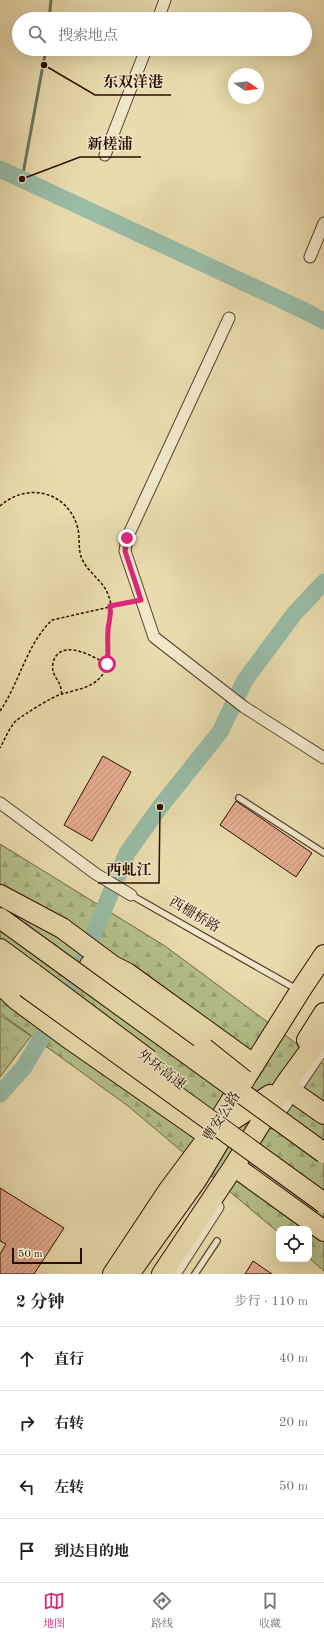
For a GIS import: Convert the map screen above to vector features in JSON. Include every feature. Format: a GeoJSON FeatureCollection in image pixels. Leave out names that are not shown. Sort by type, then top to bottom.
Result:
{"type":"FeatureCollection","features":[{"type":"Feature","properties":{"kind":"highway"},"geometry":{"type":"LineString","coordinates":[[0,895],[55,940],[127,972],[254,1065],[250,1088],[197,1179],[130,1274]]}},
{"type":"Feature","properties":{"kind":"highway"},"geometry":{"type":"LineString","coordinates":[[0,899],[204,1048],[324,1143]]}},
{"type":"Feature","properties":{"kind":"highway","name":"外环高速"},"geometry":{"type":"LineString","coordinates":[[0,918],[55,940],[324,1153]]}},
{"type":"Feature","properties":{"kind":"highway","name":"外环高速"},"geometry":{"type":"LineString","coordinates":[[0,949],[26,987],[324,1190]]}},
{"type":"Feature","properties":{"kind":"highway","name":"曹安公路"},"geometry":{"type":"LineString","coordinates":[[114,1274],[168,1191],[208,1136],[324,955]]}},
{"type":"Feature","properties":{"kind":"highway"},"geometry":{"type":"LineString","coordinates":[[0,968],[324,1203]]}},
{"type":"Feature","properties":{"kind":"highway"},"geometry":{"type":"LineString","coordinates":[[0,984],[26,987],[67,1037],[208,1136],[232,1120],[282,1091],[324,1013]]}},
{"type":"Feature","properties":{"kind":"highway"},"geometry":{"type":"LineString","coordinates":[[162,1274],[238,1168],[237,1150],[252,1122],[282,1091],[322,1041]]}},
{"type":"Feature","properties":{"kind":"highway"},"geometry":{"type":"LineString","coordinates":[[282,1091],[324,1114]]}},
{"type":"Feature","properties":{"kind":"highway"},"geometry":{"type":"LineString","coordinates":[[238,1168],[324,1231]]}},
{"type":"Feature","properties":{"kind":"street"},"geometry":{"type":"LineString","coordinates":[[161,12],[165,0]]}},
{"type":"Feature","properties":{"kind":"street"},"geometry":{"type":"LineString","coordinates":[[105,155],[143,56]]}},
{"type":"Feature","properties":{"kind":"street"},"geometry":{"type":"LineString","coordinates":[[310,257],[324,223]]}},
{"type":"Feature","properties":{"kind":"street"},"geometry":{"type":"LineString","coordinates":[[229,318],[127,538],[125,551],[154,637],[228,696],[324,758]]}},
{"type":"Feature","properties":{"kind":"street","name":"西栅桥路"},"geometry":{"type":"LineString","coordinates":[[0,803],[96,874],[131,895]]}},
{"type":"Feature","properties":{"kind":"street"},"geometry":{"type":"LineString","coordinates":[[174,1274],[238,1168]]}},
{"type":"Feature","properties":{"kind":"lane"},"geometry":{"type":"LineString","coordinates":[[239,798],[324,853]]}},
{"type":"Feature","properties":{"kind":"lane","name":"西栅桥路"},"geometry":{"type":"LineString","coordinates":[[131,895],[300,991]]}},
{"type":"Feature","properties":{"kind":"lane"},"geometry":{"type":"LineString","coordinates":[[195,1274],[217,1241]]}},
{"type":"Feature","properties":{"kind":"path"},"geometry":{"type":"LineString","coordinates":[[0,506],[9,498],[34,493],[56,497],[63,503],[70,511],[78,529],[81,558],[88,569],[106,590],[112,616],[108,632],[109,644],[107,664],[97,682],[62,694],[16,720],[0,748]]}},
{"type":"Feature","properties":{"kind":"path"},"geometry":{"type":"LineString","coordinates":[[0,711],[36,639],[44,627],[52,620],[141,600]]}},
{"type":"Feature","properties":{"kind":"path"},"geometry":{"type":"LineString","coordinates":[[62,694],[60,684],[53,672],[52,664],[58,654],[62,651],[73,650],[94,657],[107,664]]}},
{"type":"Feature","properties":{"kind":"green space"},"geometry":{"type":"Polygon","coordinates":[[[0,844],[165,946],[324,1064],[324,1271],[312,1261],[312,1226],[276,1226],[276,1230],[128,1106],[0,1013],[0,844]]]}},
{"type":"Feature","properties":{"kind":"green space"},"geometry":{"type":"Polygon","coordinates":[[[0,1015],[31,1036],[0,1077],[0,1015]]]}},
{"type":"Feature","properties":{"kind":"building"},"geometry":{"type":"Polygon","coordinates":[[[103,756],[131,772],[92,841],[64,825],[103,756]]]}},
{"type":"Feature","properties":{"kind":"building"},"geometry":{"type":"Polygon","coordinates":[[[236,801],[312,853],[296,877],[220,825],[236,801]]]}},
{"type":"Feature","properties":{"kind":"building"},"geometry":{"type":"Polygon","coordinates":[[[0,1188],[64,1228],[34,1274],[0,1274],[0,1254],[6,1244],[0,1241],[0,1188]]]}},
{"type":"Feature","properties":{"kind":"building"},"geometry":{"type":"Polygon","coordinates":[[[253,1261],[272,1274],[245,1274],[253,1261]]]}},
{"type":"Feature","properties":{"kind":"waterway"},"geometry":{"type":"LineString","coordinates":[[50,12],[51,0]]}},
{"type":"Feature","properties":{"kind":"waterway"},"geometry":{"type":"LineString","coordinates":[[22,179],[45,56]]}},
{"type":"Feature","properties":{"kind":"waterway"},"geometry":{"type":"LineString","coordinates":[[0,169],[324,321]]}},
{"type":"Feature","properties":{"kind":"waterway"},"geometry":{"type":"LineString","coordinates":[[0,1094],[24,1067],[73,985],[127,853],[160,807],[220,732],[245,680],[294,614],[324,582]]}},
{"type":"Feature","properties":{"kind":"place","name":"东双洋港"},"geometry":{"type":"Point","coordinates":[44,65]}},
{"type":"Feature","properties":{"kind":"place","name":"新槎浦"},"geometry":{"type":"Point","coordinates":[22,179]}},
{"type":"Feature","properties":{"kind":"place","name":"西虬江"},"geometry":{"type":"Point","coordinates":[160,807]}},
{"type":"Feature","properties":{"kind":"route"},"geometry":{"type":"LineString","coordinates":[[107,664],[109,622],[112,616],[110,606],[141,600],[125,551],[127,538]]}}]}
